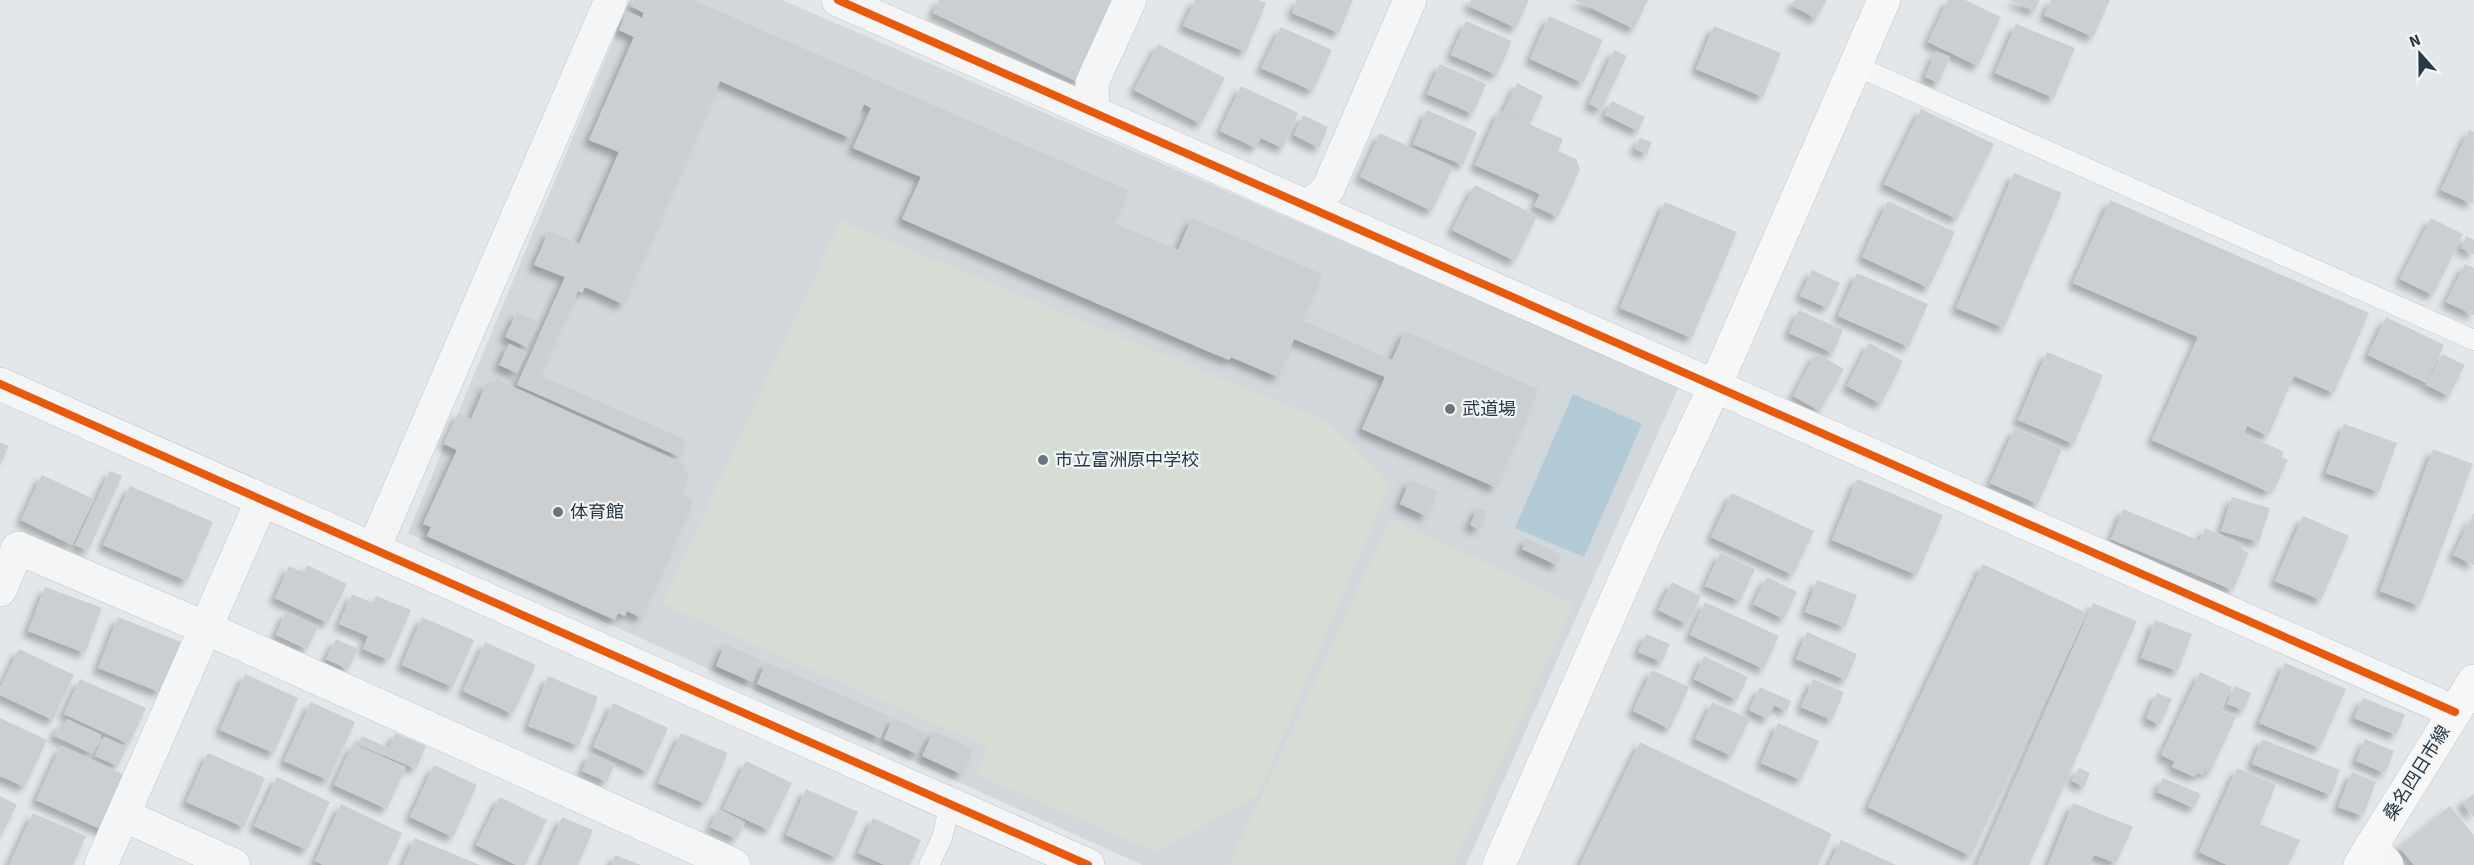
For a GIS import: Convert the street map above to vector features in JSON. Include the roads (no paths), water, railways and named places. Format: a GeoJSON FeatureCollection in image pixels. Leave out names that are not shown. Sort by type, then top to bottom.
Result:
{"type":"FeatureCollection","features":[{"type":"Feature","properties":{"kind":"street"},"geometry":{"type":"LineString","coordinates":[[374,548],[611,0]]}},
{"type":"Feature","properties":{"kind":"street"},"geometry":{"type":"LineString","coordinates":[[838,0],[2455,712]]}},
{"type":"Feature","properties":{"kind":"street"},"geometry":{"type":"LineString","coordinates":[[1093,111],[1092,83],[1130,0]]}},
{"type":"Feature","properties":{"kind":"street"},"geometry":{"type":"LineString","coordinates":[[1310,206],[1328,189],[1410,0]]}},
{"type":"Feature","properties":{"kind":"street"},"geometry":{"type":"LineString","coordinates":[[1499,865],[1643,538],[1715,386],[1884,0]]}},
{"type":"Feature","properties":{"kind":"street"},"geometry":{"type":"LineString","coordinates":[[0,384],[1088,865]]}},
{"type":"Feature","properties":{"kind":"street"},"geometry":{"type":"LineString","coordinates":[[101,865],[262,500]]}},
{"type":"Feature","properties":{"kind":"street"},"geometry":{"type":"LineString","coordinates":[[0,590],[18,548],[206,628],[734,865]]}},
{"type":"Feature","properties":{"kind":"street","name":"桑名四日市線"},"geometry":{"type":"LineString","coordinates":[[2373,859],[2474,681]]}},
{"type":"Feature","properties":{"kind":"street"},"geometry":{"type":"LineString","coordinates":[[123,816],[234,865]]}},
{"type":"Feature","properties":{"kind":"lane"},"geometry":{"type":"LineString","coordinates":[[1854,65],[2474,340]]}},
{"type":"Feature","properties":{"kind":"lane"},"geometry":{"type":"LineString","coordinates":[[929,865],[942,838],[950,804]]}},
{"type":"Feature","properties":{"kind":"water"},"geometry":{"type":"Polygon","coordinates":[[[1573,394],[1642,424],[1584,557],[1515,528],[1573,394]]]}},
{"type":"Feature","properties":{"kind":"place","name":"武道場"},"geometry":{"type":"Point","coordinates":[1450,409]}},
{"type":"Feature","properties":{"kind":"place","name":"市立富洲原中学校"},"geometry":{"type":"Point","coordinates":[1043,460]}},
{"type":"Feature","properties":{"kind":"place","name":"体育館"},"geometry":{"type":"Point","coordinates":[558,512]}}]}
